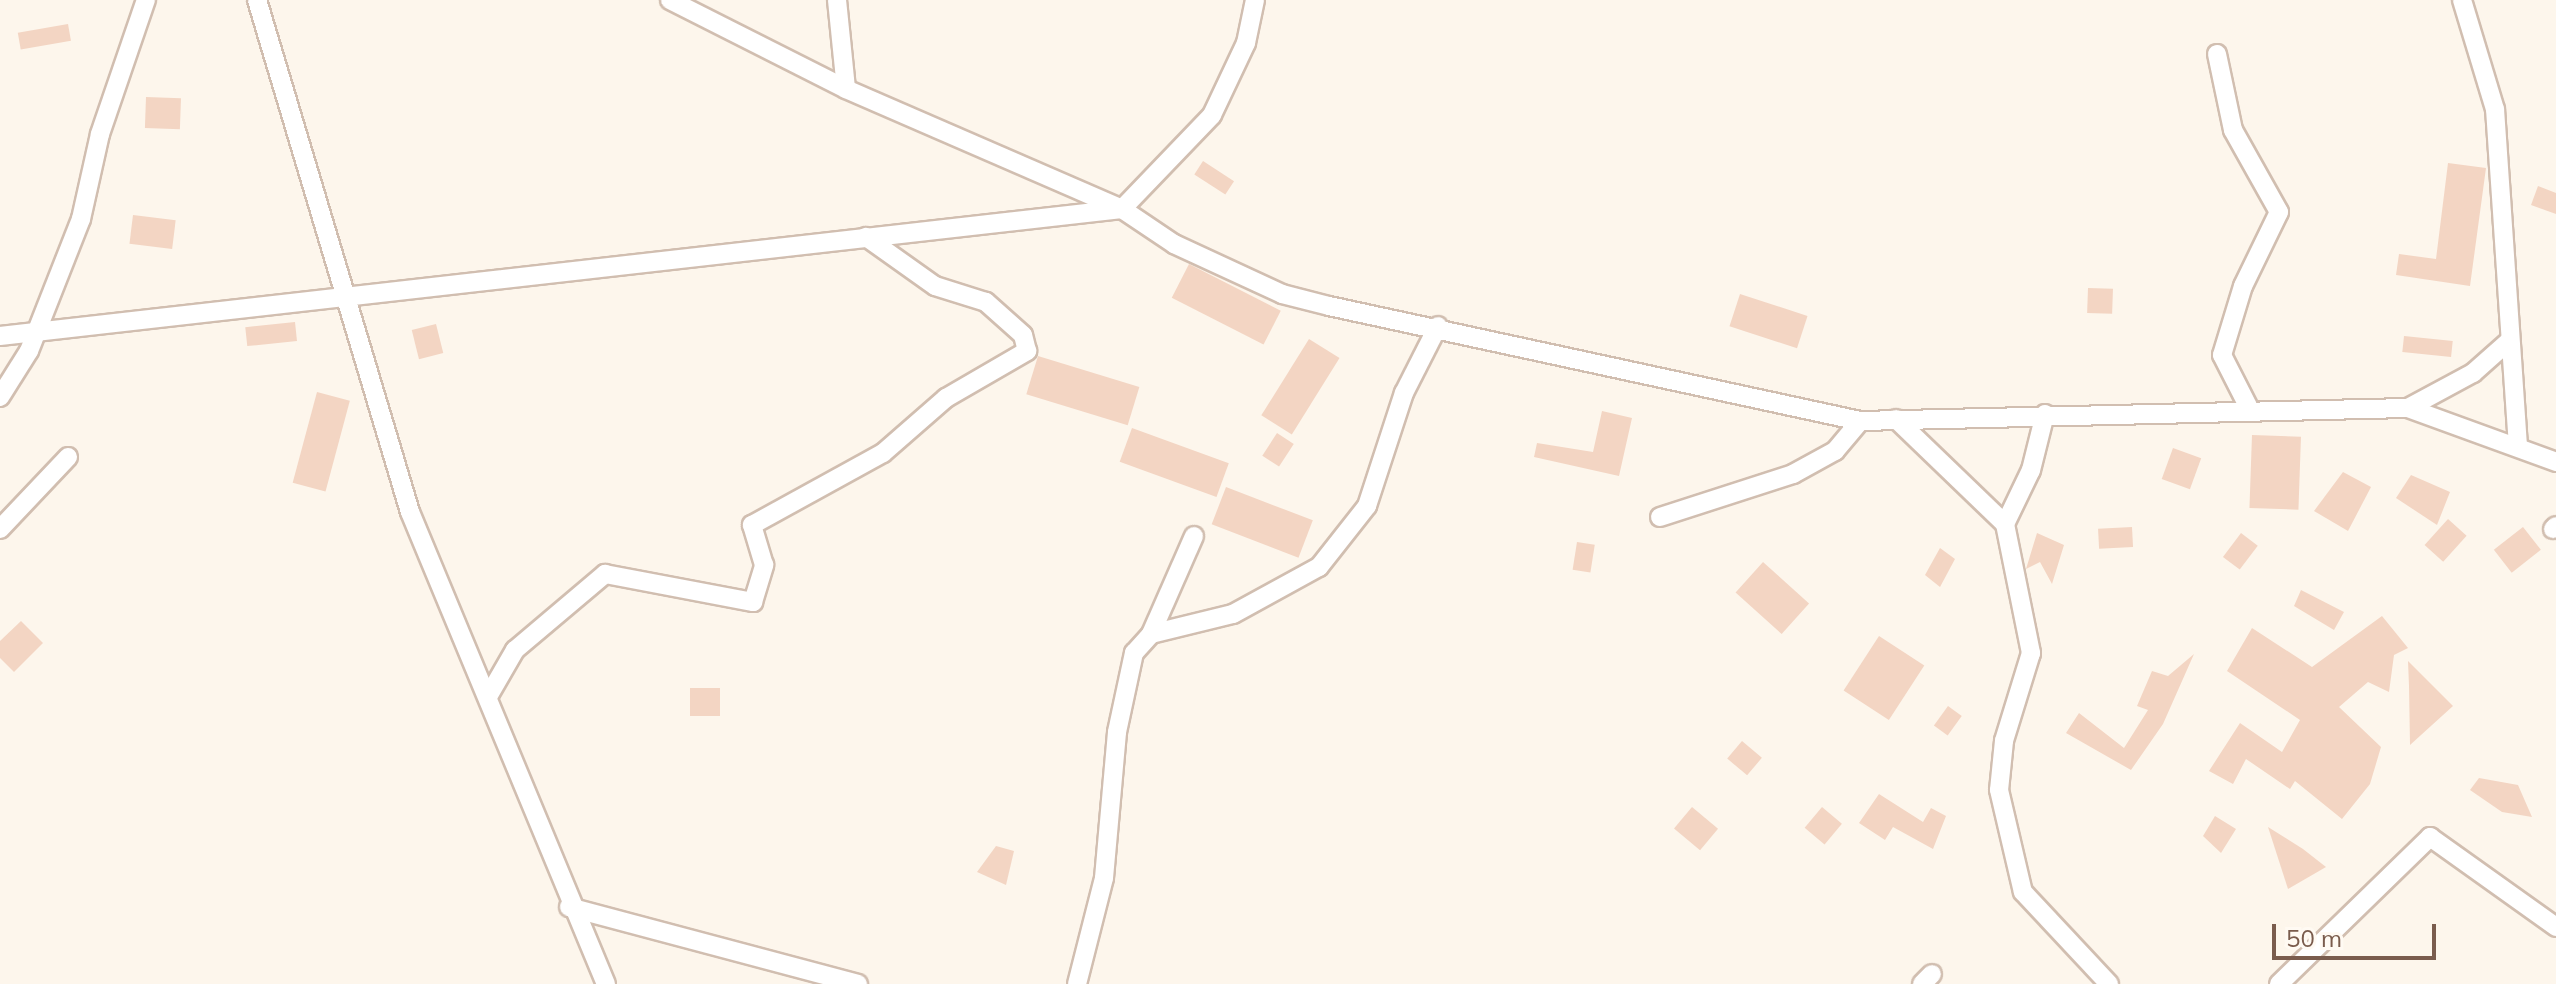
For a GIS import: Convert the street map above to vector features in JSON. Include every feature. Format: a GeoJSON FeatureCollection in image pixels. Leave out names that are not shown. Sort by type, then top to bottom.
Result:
{"type":"FeatureCollection","features":[{"type":"Feature","properties":{"kind":"street"},"geometry":{"type":"LineString","coordinates":[[0,397],[36,333],[81,219],[100,134],[146,0]]}},
{"type":"Feature","properties":{"kind":"street"},"geometry":{"type":"LineString","coordinates":[[257,0],[410,512],[489,695],[569,907],[606,984]]}},
{"type":"Feature","properties":{"kind":"street"},"geometry":{"type":"LineString","coordinates":[[670,0],[846,89],[1122,209],[1174,244],[1282,294],[1860,421],[2248,406],[2408,408],[2556,462]]}},
{"type":"Feature","properties":{"kind":"street"},"geometry":{"type":"LineString","coordinates":[[837,0],[846,89]]}},
{"type":"Feature","properties":{"kind":"street"},"geometry":{"type":"LineString","coordinates":[[0,336],[1122,209],[1212,115],[1246,43],[1255,0]]}},
{"type":"Feature","properties":{"kind":"street"},"geometry":{"type":"LineString","coordinates":[[2462,0],[2495,109],[2518,446]]}},
{"type":"Feature","properties":{"kind":"street"},"geometry":{"type":"LineString","coordinates":[[2217,54],[2233,130],[2279,212],[2243,286],[2222,355],[2248,406]]}},
{"type":"Feature","properties":{"kind":"street"},"geometry":{"type":"LineString","coordinates":[[489,695],[515,650],[605,574],[753,602],[764,565],[752,525],[883,453],[946,398],[1027,351],[1023,335],[986,302],[935,286],[866,237]]}},
{"type":"Feature","properties":{"kind":"street"},"geometry":{"type":"LineString","coordinates":[[1151,634],[1233,614],[1327,558],[1367,506],[1404,393],[1438,326]]}},
{"type":"Feature","properties":{"kind":"street"},"geometry":{"type":"LineString","coordinates":[[2408,408],[2473,373],[2509,341]]}},
{"type":"Feature","properties":{"kind":"street"},"geometry":{"type":"LineString","coordinates":[[2005,524],[2031,470],[2045,414]]}},
{"type":"Feature","properties":{"kind":"street"},"geometry":{"type":"LineString","coordinates":[[1896,419],[2005,524],[2031,653],[2004,741],[2004,828],[2023,892],[2109,984]]}},
{"type":"Feature","properties":{"kind":"street"},"geometry":{"type":"LineString","coordinates":[[1660,517],[1793,474],[1835,451],[1860,421]]}},
{"type":"Feature","properties":{"kind":"street"},"geometry":{"type":"LineString","coordinates":[[0,529],[68,457]]}},
{"type":"Feature","properties":{"kind":"street"},"geometry":{"type":"LineString","coordinates":[[1077,984],[1104,878],[1117,732],[1134,653],[1151,634],[1194,536]]}},
{"type":"Feature","properties":{"kind":"street"},"geometry":{"type":"LineString","coordinates":[[2279,984],[2430,837],[2556,927]]}},
{"type":"Feature","properties":{"kind":"street"},"geometry":{"type":"LineString","coordinates":[[569,907],[858,984]]}},
{"type":"Feature","properties":{"kind":"building"},"geometry":{"type":"Polygon","coordinates":[[[68,24],[71,41],[21,50],[18,33],[68,24]]]}},
{"type":"Feature","properties":{"kind":"building"},"geometry":{"type":"Polygon","coordinates":[[[146,97],[181,98],[180,129],[145,128],[146,97]]]}},
{"type":"Feature","properties":{"kind":"building"},"geometry":{"type":"Polygon","coordinates":[[[1203,161],[1234,181],[1225,195],[1194,174],[1203,161]]]}},
{"type":"Feature","properties":{"kind":"building"},"geometry":{"type":"Polygon","coordinates":[[[2448,163],[2486,168],[2470,286],[2396,275],[2399,254],[2436,259],[2448,163]]]}},
{"type":"Feature","properties":{"kind":"building"},"geometry":{"type":"Polygon","coordinates":[[[2538,186],[2556,193],[2556,214],[2531,205],[2538,186]]]}},
{"type":"Feature","properties":{"kind":"building"},"geometry":{"type":"Polygon","coordinates":[[[133,215],[176,220],[172,249],[129,244],[133,215]]]}},
{"type":"Feature","properties":{"kind":"building"},"geometry":{"type":"Polygon","coordinates":[[[1189,264],[1281,311],[1264,345],[1172,298],[1189,264]]]}},
{"type":"Feature","properties":{"kind":"building"},"geometry":{"type":"Polygon","coordinates":[[[2088,288],[2113,289],[2112,314],[2087,313],[2088,288]]]}},
{"type":"Feature","properties":{"kind":"building"},"geometry":{"type":"Polygon","coordinates":[[[1740,294],[1808,316],[1797,348],[1729,326],[1740,294]]]}},
{"type":"Feature","properties":{"kind":"building"},"geometry":{"type":"Polygon","coordinates":[[[295,322],[297,341],[247,346],[245,327],[295,322]]]}},
{"type":"Feature","properties":{"kind":"building"},"geometry":{"type":"Polygon","coordinates":[[[436,324],[443,353],[419,359],[412,330],[436,324]]]}},
{"type":"Feature","properties":{"kind":"building"},"geometry":{"type":"Polygon","coordinates":[[[2404,336],[2453,341],[2451,357],[2402,352],[2404,336]]]}},
{"type":"Feature","properties":{"kind":"building"},"geometry":{"type":"Polygon","coordinates":[[[1309,339],[1340,358],[1292,434],[1261,415],[1309,339]]]}},
{"type":"Feature","properties":{"kind":"building"},"geometry":{"type":"Polygon","coordinates":[[[1038,356],[1139,387],[1128,425],[1026,394],[1038,356]]]}},
{"type":"Feature","properties":{"kind":"building"},"geometry":{"type":"Polygon","coordinates":[[[317,392],[350,401],[326,492],[293,483],[317,392]]]}},
{"type":"Feature","properties":{"kind":"building"},"geometry":{"type":"Polygon","coordinates":[[[1602,411],[1632,418],[1619,476],[1534,457],[1537,443],[1593,452],[1602,411]]]}},
{"type":"Feature","properties":{"kind":"building"},"geometry":{"type":"Polygon","coordinates":[[[1132,428],[1229,463],[1216,497],[1120,462],[1132,428]]]}},
{"type":"Feature","properties":{"kind":"building"},"geometry":{"type":"Polygon","coordinates":[[[1277,433],[1294,444],[1279,467],[1262,456],[1277,433]]]}},
{"type":"Feature","properties":{"kind":"building"},"geometry":{"type":"Polygon","coordinates":[[[2252,435],[2301,437],[2298,510],[2249,508],[2252,435]]]}},
{"type":"Feature","properties":{"kind":"building"},"geometry":{"type":"Polygon","coordinates":[[[2173,448],[2201,458],[2190,489],[2162,479],[2173,448]]]}},
{"type":"Feature","properties":{"kind":"building"},"geometry":{"type":"Polygon","coordinates":[[[2343,472],[2371,487],[2348,531],[2314,511],[2343,472]]]}},
{"type":"Feature","properties":{"kind":"building"},"geometry":{"type":"Polygon","coordinates":[[[2411,475],[2450,492],[2437,525],[2396,498],[2411,475]]]}},
{"type":"Feature","properties":{"kind":"building"},"geometry":{"type":"Polygon","coordinates":[[[1226,487],[1313,520],[1298,558],[1212,524],[1226,487]]]}},
{"type":"Feature","properties":{"kind":"building"},"geometry":{"type":"Polygon","coordinates":[[[2448,519],[2467,536],[2443,562],[2425,545],[2448,519]]]}},
{"type":"Feature","properties":{"kind":"building"},"geometry":{"type":"Polygon","coordinates":[[[2132,527],[2133,547],[2099,549],[2098,529],[2132,527]]]}},
{"type":"Feature","properties":{"kind":"building"},"geometry":{"type":"Polygon","coordinates":[[[2523,527],[2541,550],[2512,573],[2494,550],[2523,527]]]}},
{"type":"Feature","properties":{"kind":"building"},"geometry":{"type":"Polygon","coordinates":[[[2037,533],[2064,545],[2052,584],[2040,562],[2026,569],[2037,533]]]}},
{"type":"Feature","properties":{"kind":"building"},"geometry":{"type":"Polygon","coordinates":[[[2241,533],[2258,546],[2240,570],[2223,557],[2241,533]]]}},
{"type":"Feature","properties":{"kind":"building"},"geometry":{"type":"Polygon","coordinates":[[[1577,542],[1595,545],[1590,572],[1573,570],[1577,542]]]}},
{"type":"Feature","properties":{"kind":"building"},"geometry":{"type":"Polygon","coordinates":[[[1940,548],[1955,559],[1940,587],[1925,575],[1940,548]]]}},
{"type":"Feature","properties":{"kind":"building"},"geometry":{"type":"Polygon","coordinates":[[[1763,562],[1809,603],[1782,634],[1736,592],[1763,562]]]}},
{"type":"Feature","properties":{"kind":"building"},"geometry":{"type":"Polygon","coordinates":[[[2301,590],[2344,612],[2334,630],[2294,606],[2301,590]]]}},
{"type":"Feature","properties":{"kind":"building"},"geometry":{"type":"Polygon","coordinates":[[[2382,616],[2408,648],[2394,655],[2389,692],[2368,682],[2339,707],[2381,747],[2370,784],[2342,819],[2295,781],[2290,789],[2246,759],[2233,784],[2209,771],[2240,723],[2282,752],[2300,720],[2227,671],[2252,628],[2312,667],[2382,616]]]}},
{"type":"Feature","properties":{"kind":"building"},"geometry":{"type":"Polygon","coordinates":[[[21,621],[43,643],[14,672],[0,658],[0,641],[21,621]]]}},
{"type":"Feature","properties":{"kind":"building"},"geometry":{"type":"Polygon","coordinates":[[[1879,636],[1924,665],[1889,720],[1844,691],[1879,636]]]}},
{"type":"Feature","properties":{"kind":"building"},"geometry":{"type":"Polygon","coordinates":[[[2194,654],[2163,724],[2131,770],[2066,733],[2079,713],[2124,748],[2148,710],[2137,706],[2152,671],[2168,676],[2194,654]]]}},
{"type":"Feature","properties":{"kind":"building"},"geometry":{"type":"Polygon","coordinates":[[[2408,661],[2453,706],[2410,745],[2409,686],[2408,661]]]}},
{"type":"Feature","properties":{"kind":"building"},"geometry":{"type":"Polygon","coordinates":[[[690,688],[720,688],[720,716],[690,716],[690,688]]]}},
{"type":"Feature","properties":{"kind":"building"},"geometry":{"type":"Polygon","coordinates":[[[1948,706],[1962,716],[1948,735],[1934,725],[1948,706]]]}},
{"type":"Feature","properties":{"kind":"building"},"geometry":{"type":"Polygon","coordinates":[[[1742,741],[1762,758],[1747,775],[1727,759],[1742,741]]]}},
{"type":"Feature","properties":{"kind":"building"},"geometry":{"type":"Polygon","coordinates":[[[2479,778],[2518,785],[2532,817],[2502,812],[2470,790],[2479,778]]]}},
{"type":"Feature","properties":{"kind":"building"},"geometry":{"type":"Polygon","coordinates":[[[1879,794],[1923,822],[1931,808],[1946,816],[1933,849],[1893,827],[1885,840],[1859,823],[1879,794]]]}},
{"type":"Feature","properties":{"kind":"building"},"geometry":{"type":"Polygon","coordinates":[[[1692,807],[1718,829],[1700,850],[1674,828],[1692,807]]]}},
{"type":"Feature","properties":{"kind":"building"},"geometry":{"type":"Polygon","coordinates":[[[1822,807],[1842,824],[1825,844],[1805,828],[1822,807]]]}},
{"type":"Feature","properties":{"kind":"building"},"geometry":{"type":"Polygon","coordinates":[[[2215,816],[2236,829],[2221,853],[2203,836],[2215,816]]]}},
{"type":"Feature","properties":{"kind":"building"},"geometry":{"type":"Polygon","coordinates":[[[2268,827],[2303,849],[2326,867],[2288,889],[2268,827]]]}},
{"type":"Feature","properties":{"kind":"building"},"geometry":{"type":"Polygon","coordinates":[[[996,846],[1014,851],[1006,885],[977,872],[996,846]]]}}]}
